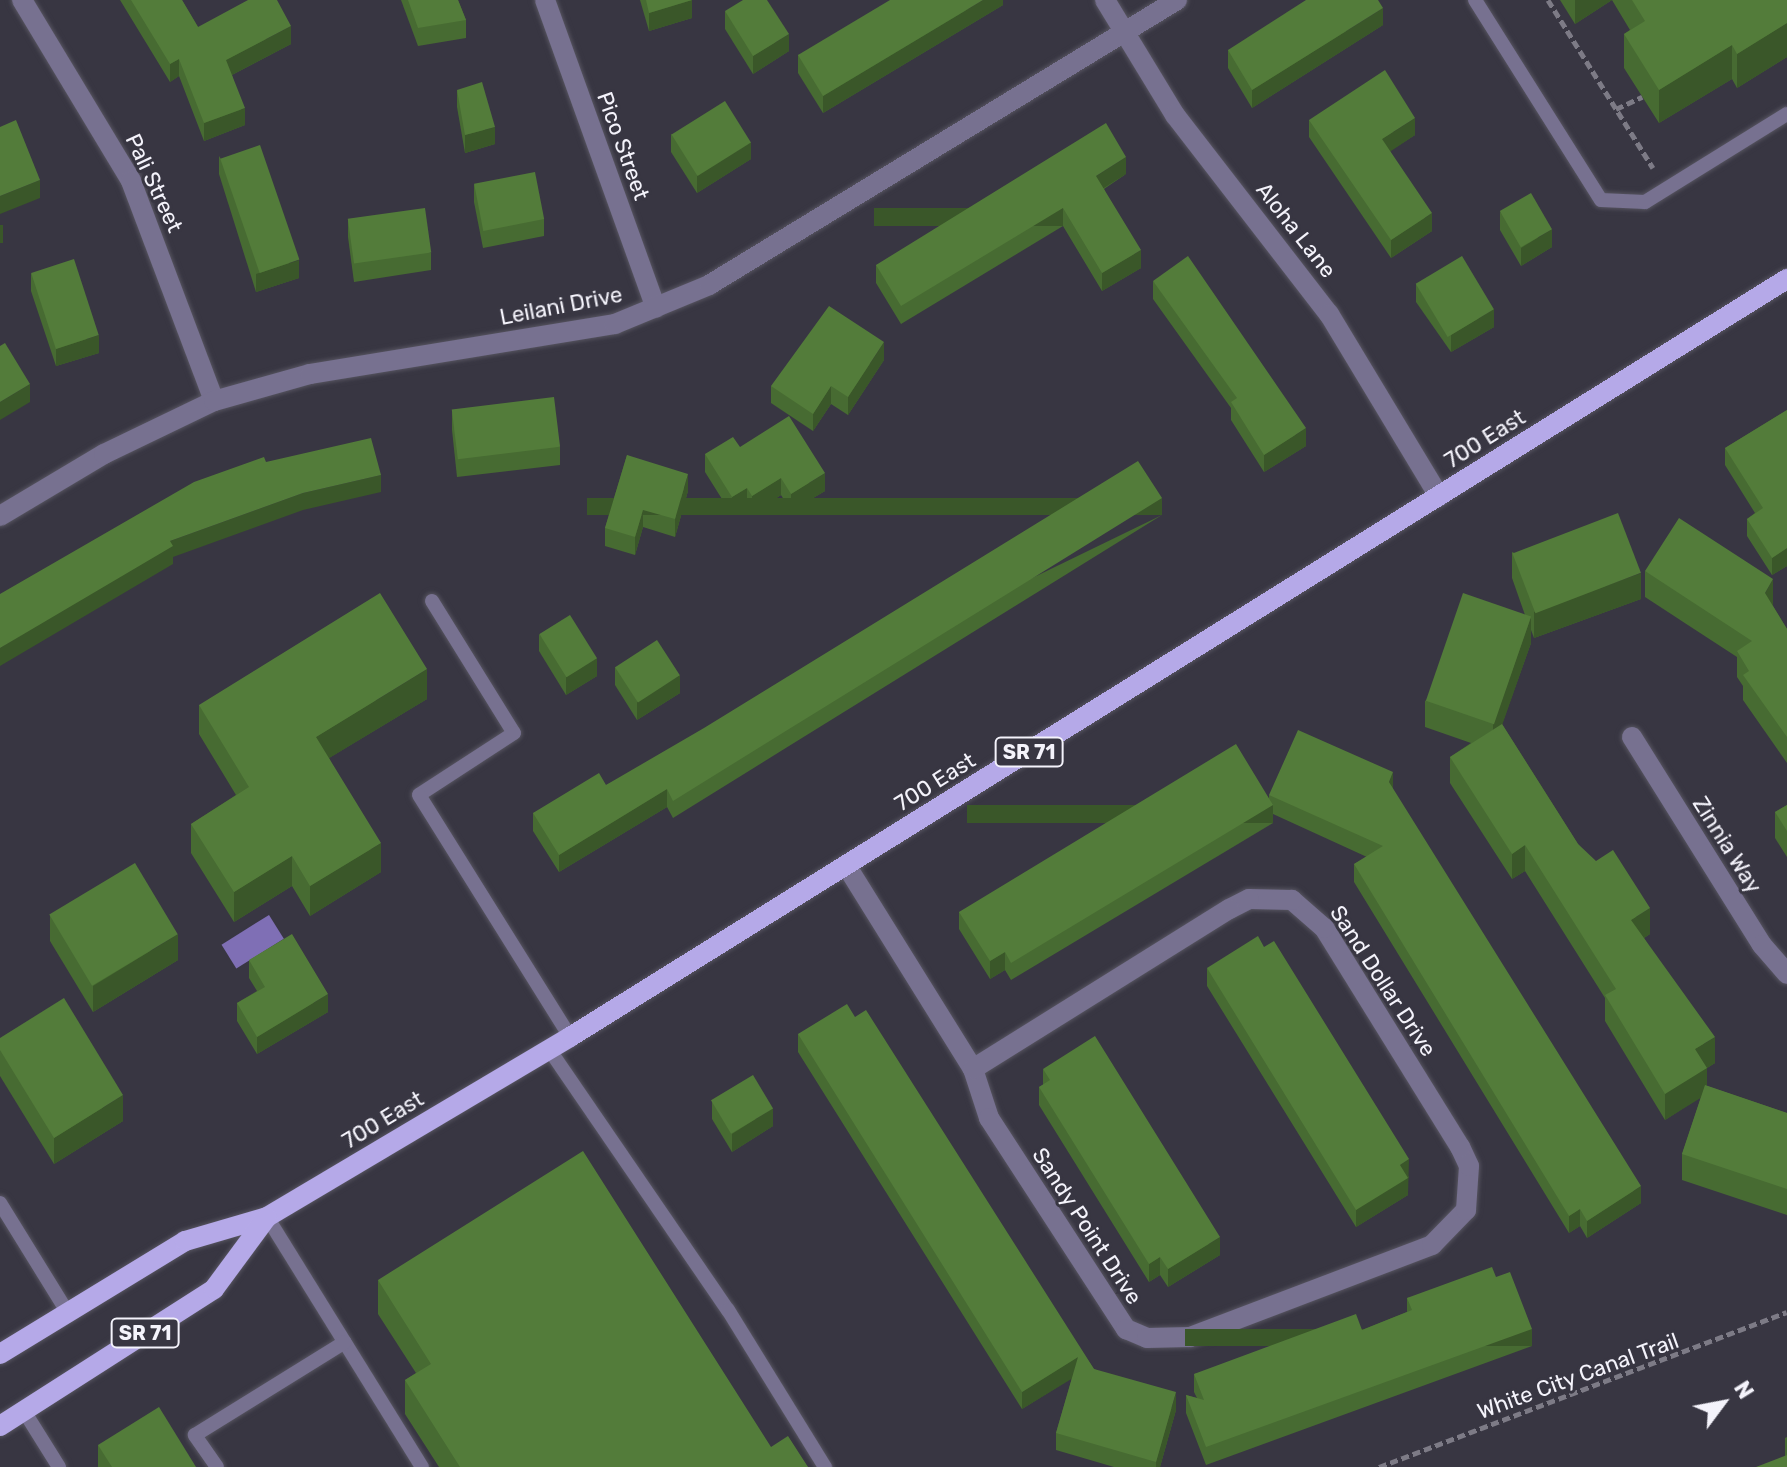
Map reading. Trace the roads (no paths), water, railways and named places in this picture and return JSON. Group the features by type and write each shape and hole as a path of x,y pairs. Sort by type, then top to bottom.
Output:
{"main road":[{"name":"700 East","path":"0,1354 185,1241 267,1217 570,1037 1787,279"},
{"name":"700 East","path":"0,1426 214,1289 267,1217"}],"street":[{"name":"Pali Street","path":"22,0 131,181 214,401"},
{"name":"Pico Street","path":"545,0 656,308"},
{"name":"Aloha Lane","path":"1105,0 1175,115 1329,314 1439,496"},
{"name":"Leilani Drive","path":"0,516 104,454 214,401 310,374 615,324 656,308 772,250 1177,0"},
{"name":"Zinnia Way","path":"1632,737 1787,974"},
{"name":"Sandy Point Drive","path":"846,865 973,1069 989,1118 1109,1311 1147,1338 1190,1337 1432,1245 1466,1210"},
{"name":"Sand Dollar Drive","path":"973,1069 1229,909 1249,899 1292,900 1324,928 1460,1147 1469,1166 1466,1210"}],"lane":[{"path":"1475,0 1601,200 1645,202 1787,114"},
{"path":"432,601 514,733 419,795 570,1037"},
{"path":"549,1049 728,1310 825,1467"},
{"path":"0,1203 68,1313"},
{"path":"267,1217 422,1467"},
{"path":"217,1467 195,1435 345,1342"},
{"path":"24,1411 59,1467"}]}
